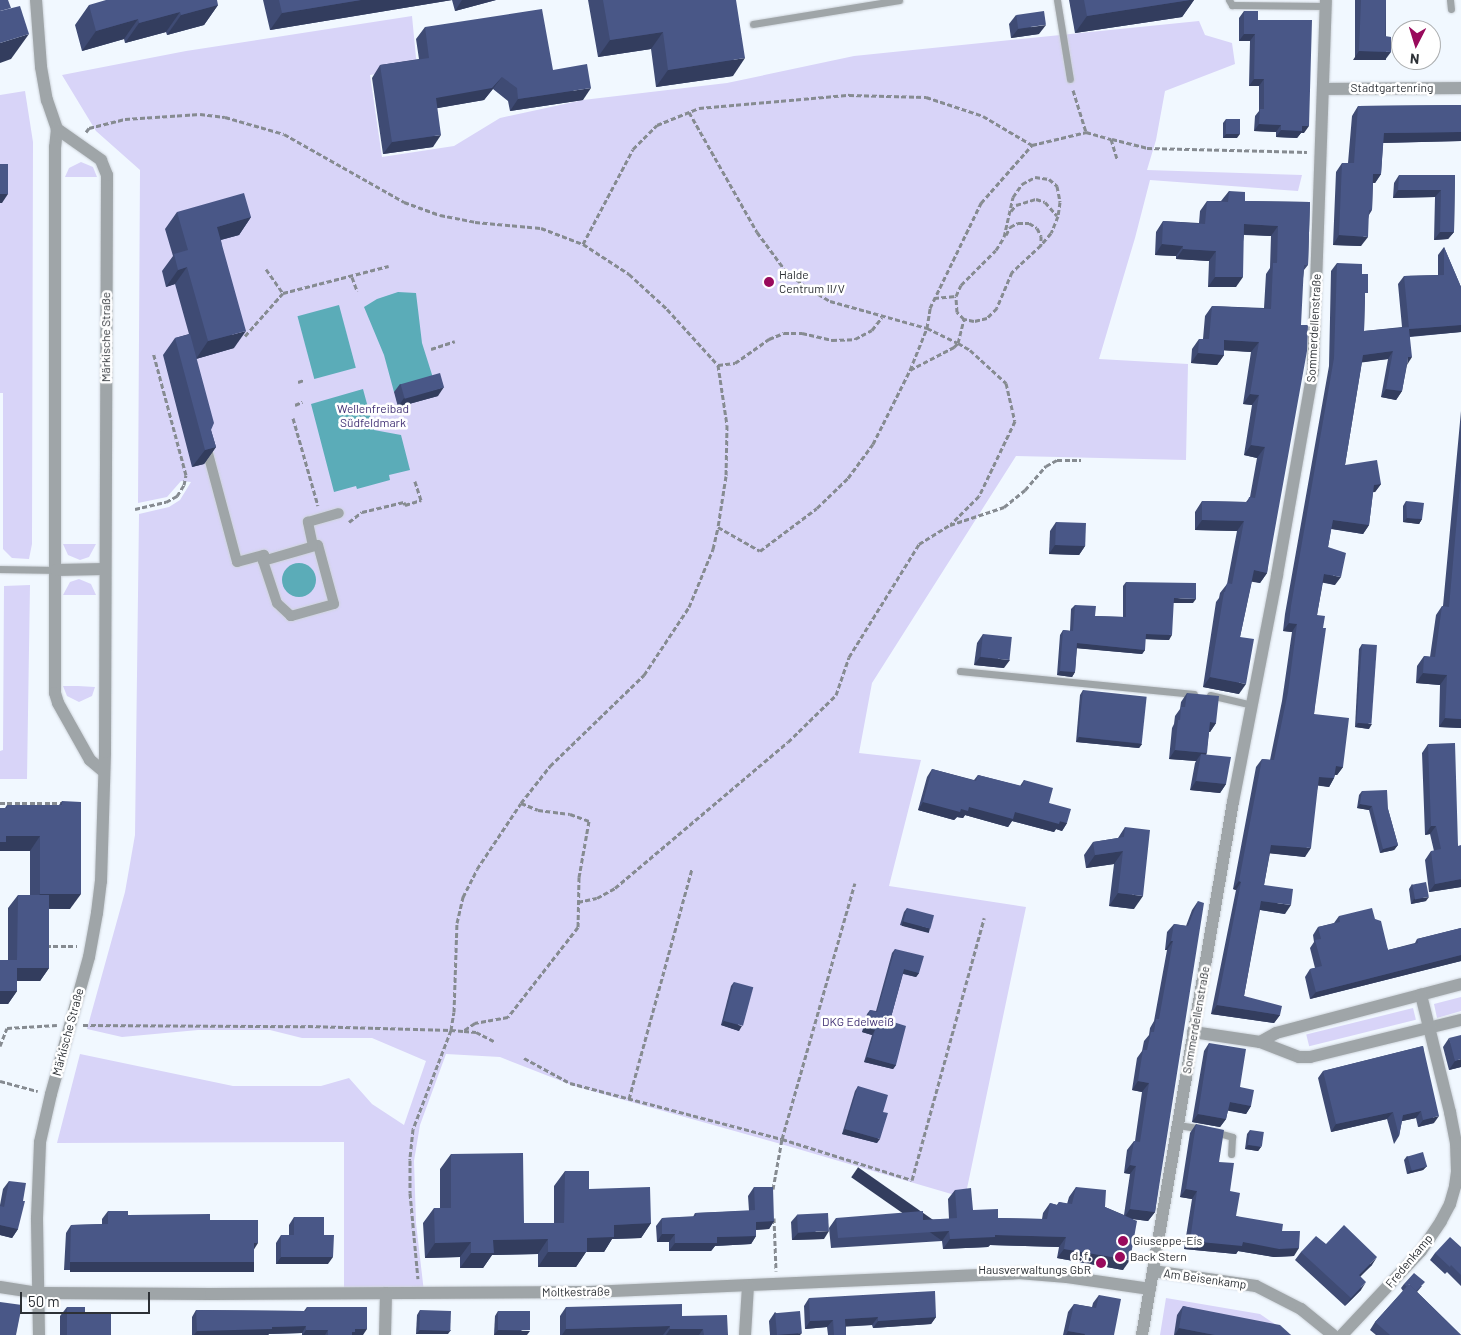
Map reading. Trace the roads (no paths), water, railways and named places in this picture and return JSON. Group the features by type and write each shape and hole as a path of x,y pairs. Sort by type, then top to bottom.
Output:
{"street":[{"path":"36,0 41,67 47,100 57,129 55,147 55,693 58,703 90,760 103,771"},
{"name":"Sommerdellenstraße","path":"1142,1335 1193,1032 1313,370 1326,3"},
{"name":"Stadtgartenring","path":"1324,89 1461,88"},
{"name":"Märkische Straße","path":"38,1335 40,1142 90,946 101,880 103,771 107,174 101,160 57,129"},
{"path":"206,446 237,562 264,555 266,560"},
{"path":"314,546 308,522 339,513"},
{"path":"318,545 334,604 291,616 277,602 263,561 266,560 318,545"},
{"path":"56,570 104,569"},
{"path":"1260,1042 1276,1033 1461,984"},
{"name":"Fredenkamp","path":"1342,1335 1421,1251 1450,1204 1457,1171 1456,1143 1421,995"},
{"path":"1193,1032 1260,1042 1299,1057 1310,1057 1461,1020"},
{"name":"Am Beisenkamp","path":"1153,1271 1256,1286 1301,1309 1333,1335"},
{"name":"Moltkestraße","path":"0,1287 38,1293 589,1292 1018,1273 1067,1277 1150,1289"},
{"path":"745,1335 748,1286"},
{"path":"385,1335 386,1293"}],"lane":[{"path":"753,24 899,0"},
{"path":"1057,0 1070,79"},
{"name":"Sommerdellenstraße","path":"1229,0 1232,5 1326,3"},
{"path":"1450,0 1451,10"},
{"path":"0,569 56,570"},
{"path":"960,671 1216,696 1252,705"},
{"path":"1178,1125 1228,1134 1233,1140 1231,1154"}],"water":[{"path":"398,292 416,293 422,343 434,381 394,392 384,355 364,307 377,299"},
{"path":"339,305 356,368 314,379 297,316"},
{"path":"363,389 374,430 401,435 410,470 389,475 390,480 357,489 356,486 334,492 311,404"},
{"path":"299,563 306,564 311,568 315,573 315,587 311,592 306,596 299,597 292,596 287,592 283,587 282,580 283,573 287,568 292,564"}],"place":[{"name":"Halde Centrum II/V","path":"769,282"},
{"name":"Giuseppe-Eis","path":"1123,1241"},
{"name":"Back Stern","path":"1120,1257"},
{"name":"d. f. Hausverwaltungs GbR","path":"1101,1263"}],"park label":[{"name":"Wellenfreibad Südfeldmark","path":"373,416"},
{"name":"DKG Edelweiß","path":"858,1022"}]}
